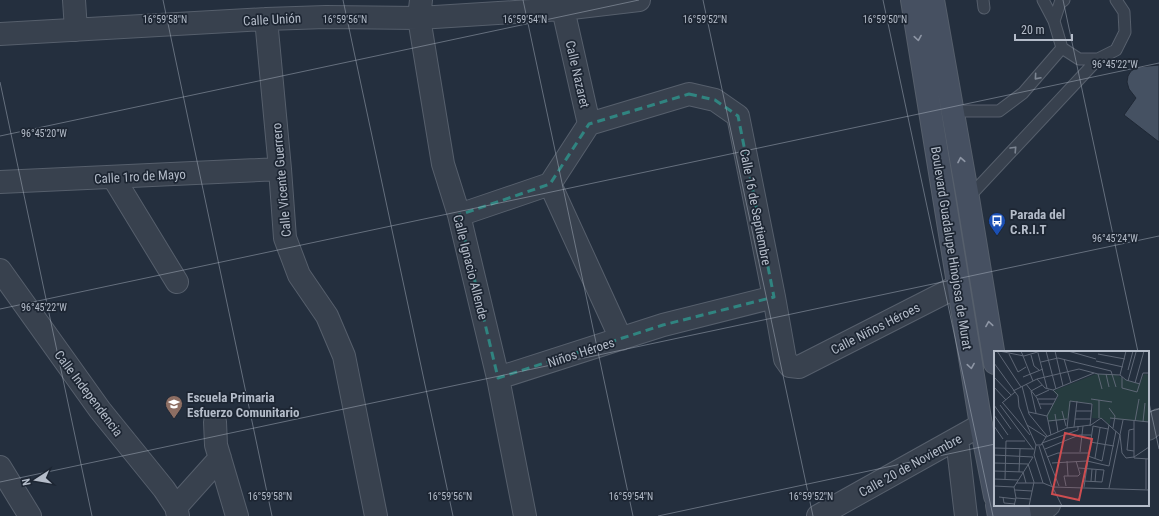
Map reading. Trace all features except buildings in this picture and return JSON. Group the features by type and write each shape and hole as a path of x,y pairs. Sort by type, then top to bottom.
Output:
{"main road":[{"name":"Boulevard Guadalupe Hinojosa de Murat","path":"912,0 981,425 994,491"},
{"name":"Boulevard Guadalupe Hinojosa de Murat","path":"932,0 968,198 994,357"},
{"path":"997,506 999,516"},
{"path":"1018,506 1020,516"}],"street":[{"path":"74,0 76,30"},
{"name":"Calle Unión","path":"0,34 266,19 327,8 420,9 562,5 639,0"},
{"name":"Calle Nazaret","path":"562,5 590,124"},
{"name":"Calle Ignacio Allende","path":"420,9 443,164 458,215 498,378 525,516"},
{"name":"Calle Vicente Guerrero","path":"266,19 285,238 299,275 327,316 344,356 376,516"},
{"name":"Calle 16 de Septiembre","path":"590,124 689,94 715,100 738,116 774,297 784,358 790,366"},
{"path":"458,215 550,184 590,124"},
{"name":"Calle 1ro de Mayo","path":"0,182 280,169"},
{"path":"113,177 177,282"},
{"path":"550,184 621,339"},
{"name":"Calle Independencia","path":"0,270 100,410 164,489 177,512"},
{"name":"Calle Niños Héroes","path":"790,366 799,367 958,286"},
{"name":"Niños Héroes","path":"498,378 663,325 774,297"},
{"path":"1149,428 1159,420"},
{"path":"215,422 216,445 237,516"},
{"name":"Calle 20 de Noviembre","path":"818,516 981,425"},
{"path":"957,439 966,516"},
{"path":"177,512 220,458"},
{"path":"0,467 30,516"},
{"path":"1035,516 1048,506"}],"lane":[{"path":"1043,0 1054,22 1062,48 1079,59 1098,59"},
{"path":"1054,22 1060,3 1064,0"},
{"path":"968,198 1098,59 1116,50 1125,32 1124,12 1116,0"},
{"path":"952,111 999,111 1023,93 1062,48"}],"highlighted area":[{"path":"689,94 715,100 738,116 774,297 663,325 498,378 459,215 550,184 589,124"}],"place":[{"name":"Parada del C.R.I.T","path":"997,236"},
{"name":"Escuela Primaria Esfuerzo Comunitario","path":"174,419"}]}
